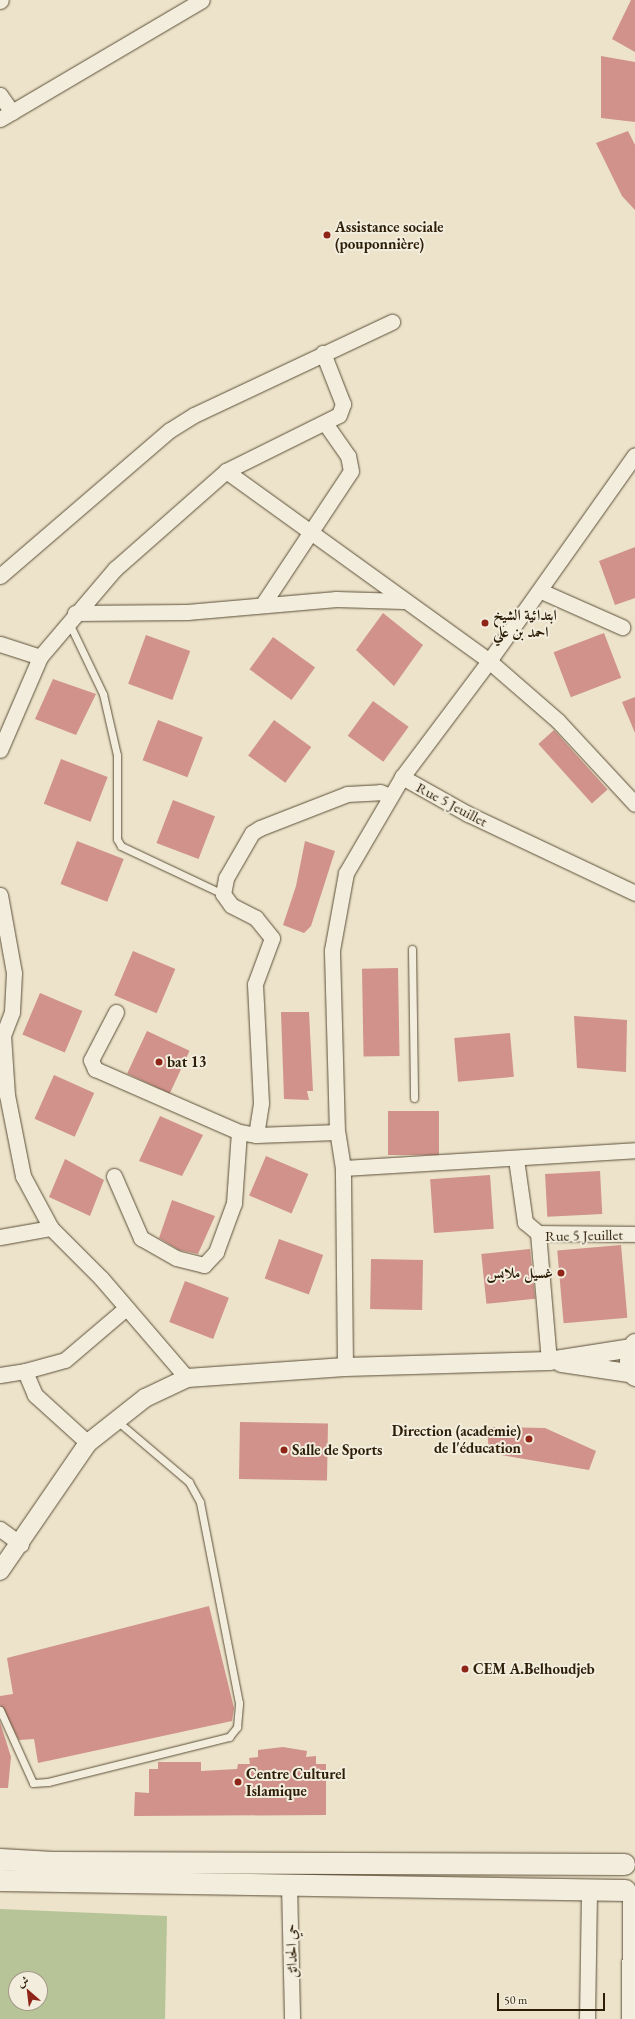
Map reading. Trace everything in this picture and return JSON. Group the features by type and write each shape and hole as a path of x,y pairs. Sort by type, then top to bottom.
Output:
{"main road":[{"path":"634,1346 630,1362 635,1374"},
{"path":"0,1858 52,1862 630,1859 622,1882 631,1895 632,2019"},
{"path":"0,1880 289,1884 589,1892 631,1895"}],"street":[{"path":"0,95 6,115 202,0"},
{"path":"0,576 170,430 322,353 392,322"},
{"path":"1,745 40,657 72,617 145,540 226,471 339,415 343,404 322,353"},
{"path":"263,604 311,534 351,471 348,456 325,423"},
{"name":"Rue 5 Jeuillet","path":"635,455 541,591 402,777 468,814 635,893"},
{"path":"226,471 403,601 490,661 558,721 635,804"},
{"path":"541,591 622,627"},
{"path":"72,617 187,612 263,604 336,599 403,601"},
{"path":"0,644 40,657"},
{"path":"345,1367 343,1168 337,1132 332,950 346,873 402,777"},
{"path":"256,1135 261,1103 255,984 272,938 256,918 230,905 223,894 226,878 252,833 260,828 347,794 380,792 390,796"},
{"path":"0,895 14,973 12,1012 3,1022 4,1049 14,1139 23,1176 52,1228 101,1278 187,1378"},
{"path":"116,1012 91,1060 95,1069 239,1132 256,1135 337,1132"},
{"path":"114,1176 141,1238 176,1258 204,1265 216,1252 234,1203 239,1132"},
{"path":"343,1168 516,1159 635,1150"},
{"path":"516,1159 525,1222 538,1233"},
{"path":"0,1237 52,1228"},
{"name":"Rue 5 Jeuillet","path":"549,1361 538,1233 635,1234"},
{"path":"0,1375 25,1371 65,1360 126,1308"},
{"path":"0,1571 88,1443 145,1398 187,1378 345,1367 549,1361 634,1346"},
{"path":"549,1361 635,1374"},
{"path":"25,1371 35,1395 88,1443"},
{"path":"0,1529 20,1544"},
{"name":"حي الحدائق","path":"289,1884 292,2019"},
{"path":"587,2019 589,1892"}],"lane":[{"path":"72,617 103,694 116,747 118,839 121,846 223,894"},
{"path":"412,949 414,1098"},
{"path":"0,1710 33,1783 48,1782 229,1737 238,1727 239,1702 200,1502 189,1482 117,1420"}],"green space":[{"path":"0,1909 167,1916 165,2019 0,2019"}],"building":[{"path":"631,0 635,0 635,52 612,39"},
{"path":"601,56 635,62 635,122 601,118"},
{"path":"628,131 635,145 635,210 622,196 596,143"},
{"path":"635,547 635,598 615,605 599,561"},
{"path":"383,613 423,645 394,686 356,650"},
{"path":"604,633 621,678 571,697 554,652"},
{"path":"146,635 190,651 172,700 128,684"},
{"path":"273,637 315,668 292,700 249,669"},
{"path":"53,679 96,694 76,735 35,719"},
{"path":"635,697 635,733 622,702"},
{"path":"373,701 409,727 383,762 348,736"},
{"path":"158,720 203,737 187,777 143,760"},
{"path":"274,720 311,747 285,783 248,756"},
{"path":"554,730 608,789 592,804 538,744"},
{"path":"61,759 108,777 90,822 44,804"},
{"path":"173,800 215,816 199,859 157,843"},
{"path":"77,841 124,859 107,902 61,884"},
{"path":"305,841 335,851 311,926 304,933 283,925 296,886"},
{"path":"133,951 175,969 157,1013 114,995"},
{"path":"398,968 400,1056 364,1057 362,969"},
{"path":"40,993 82,1011 65,1052 22,1034"},
{"path":"281,1012 309,1012 313,1091 307,1091 309,1100 284,1099"},
{"path":"574,1016 627,1020 626,1072 577,1068"},
{"name":"bat 13","path":"147,1031 190,1051 170,1093 127,1074"},
{"path":"510,1033 514,1077 458,1082 454,1038"},
{"path":"54,1075 94,1093 75,1137 34,1119"},
{"path":"388,1111 439,1111 439,1155 388,1155"},
{"path":"160,1116 203,1135 182,1176 139,1161"},
{"path":"266,1156 308,1174 292,1214 249,1196"},
{"path":"65,1159 104,1180 90,1216 49,1197"},
{"path":"600,1171 602,1214 547,1217 545,1174"},
{"path":"490,1175 494,1229 434,1233 430,1179"},
{"path":"172,1200 215,1216 198,1254 179,1250 159,1238"},
{"path":"279,1239 323,1255 309,1295 265,1278"},
{"path":"621,1245 627,1318 564,1323 557,1251"},
{"path":"530,1249 535,1299 486,1304 481,1254"},
{"path":"371,1259 423,1260 422,1310 370,1309"},
{"path":"185,1281 229,1298 213,1339 169,1322"},
{"name":"Salle de Sports","path":"240,1422 328,1424 327,1481 239,1479"},
{"name":"Direction (academie) de l'éducation","path":"487,1427 545,1428 596,1451 589,1470 489,1453"},
{"path":"209,1606 234,1708 232,1721 38,1763 34,1739 19,1740 0,1705 0,1696 13,1694 7,1658"},
{"path":"0,1722 11,1757 8,1788 0,1788"},
{"name":"Centre Culturel Islamique","path":"283,1747 307,1751 306,1757 316,1756 316,1764 326,1764 326,1815 134,1816 135,1792 149,1793 149,1769 158,1769 158,1762 201,1762 201,1771 237,1769 238,1764 250,1764 249,1758 258,1757 258,1750"}],"place":[{"name":"Assistance sociale (pouponnière)","path":"327,235"},
{"name":"ابتدائية الشيخ احمد بن علي","path":"485,623"},
{"name":"bat 13","path":"159,1062"},
{"name":"غسيل ملابس","path":"561,1273"},
{"name":"Direction (academie) de l'éducation","path":"529,1439"},
{"name":"Salle de Sports","path":"284,1450"},
{"name":"CEM A.Belhoudjeb","path":"465,1669"},
{"name":"Centre Culturel Islamique","path":"238,1782"}]}
